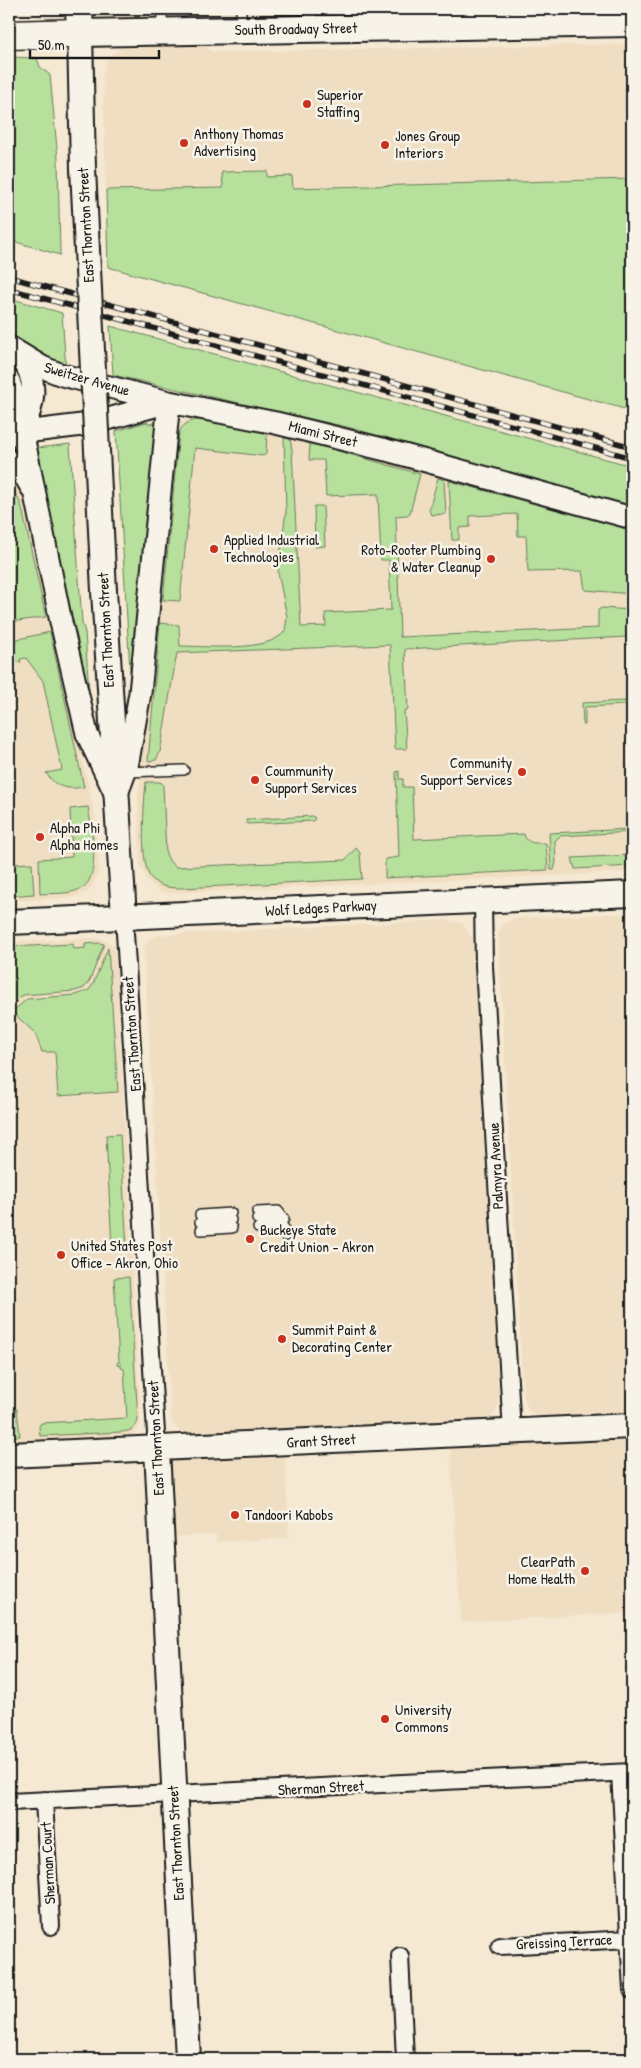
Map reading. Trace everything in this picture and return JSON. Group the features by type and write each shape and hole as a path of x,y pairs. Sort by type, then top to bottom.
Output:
{"highway":[{"path":"9,36 80,21"}],"main road":[{"name":"South Broadway Street","path":"80,21 311,19 632,23"},
{"name":"East Thornton Street","path":"80,21 83,168 104,591 124,916"},
{"name":"Wolf Ledges Parkway","path":"9,922 632,894"},
{"name":"Grant Street","path":"9,1455 632,1426"},
{"name":"East Thornton Street","path":"157,1449 173,1794 188,2059"}],"street":[{"name":"Sweitzer Avenue","path":"14,350 42,367 62,375 169,402"},
{"path":"14,350 30,370 34,399 15,433"},
{"path":"9,381 15,433 35,495 87,734 116,796"},
{"name":"Miami Street","path":"15,433 90,424 169,402 267,421 357,443 632,518"},
{"path":"116,796 125,772 140,693 169,402"},
{"path":"9,461 26,478 35,495"},
{"name":"Palmyra Avenue","path":"483,901 485,975 512,1432"},
{"name":"East Thornton Street","path":"124,916 157,1449"},
{"path":"626,1773 629,1939 632,1990"},
{"name":"Sherman Street","path":"9,1802 626,1773"},
{"name":"Sherman Court","path":"44,1800 51,1926"},
{"name":"Greissing Terrace","path":"500,1946 629,1939"},
{"path":"400,1956 405,2059"}],"lane":[{"path":"125,772 184,770"},
{"path":"278,1212 284,1228 278,1228 257,1220 278,1212"},
{"path":"200,1222 231,1220 200,1222"}],"shaded area":[{"path":"103,9 548,9 121,17 110,15"},
{"path":"632,44 632,411 108,267 103,73 108,57 121,48 203,45 212,52"},
{"path":"214,414 632,526 632,872 172,893 161,892 149,883 140,866 138,799 177,423 190,416"},
{"path":"9,474 26,500 95,817 99,867 97,877 88,892 71,898 9,901"},
{"path":"632,913 632,1413 539,1417 528,1410 523,1393 498,933 504,923 516,918"},
{"path":"446,920 462,923 472,937 497,1355 499,1403 497,1409 491,1417 484,1420 182,1433 173,1425 171,1417 145,945 152,937 158,935"},
{"path":"94,938 104,940 114,947 116,961 141,1425 129,1437 9,1442 9,942"},
{"path":"632,1437 632,1576 625,1577 626,1613 461,1622 450,1446"},
{"path":"285,1454 289,1538 217,1542 216,1534 170,1537 167,1466 170,1462 177,1459"}],"green space":[{"path":"9,57 37,58 40,67 50,75 58,159 60,255 9,240"},
{"path":"267,171 267,177 292,176 293,188 632,179 632,229 629,229 632,411 108,267 106,190 223,188 222,172"},
{"path":"9,298 62,313 66,370 9,337"},
{"path":"110,326 632,466 632,506 347,427 113,375"},
{"path":"204,419 267,433 266,454 263,456 195,448 180,601 163,600 179,432 189,422"},
{"path":"155,421 135,671 130,671 116,431 146,422 151,424"},
{"path":"284,438 290,439 292,450 301,627 326,626 325,613 391,610 389,560 381,560 378,494 326,496 324,460 309,460 310,443 420,474 410,513 396,516 400,637 598,628 598,610 602,608 632,610 632,653 628,653 627,637 405,649 408,710 404,711 407,749 395,749 390,645 177,653 160,752 156,760 148,761 160,623 179,625 180,646 236,647 265,643 277,638 285,631 287,617 278,572 286,511"},
{"path":"70,444 82,623 85,632 90,707 35,453 37,448"},
{"path":"438,478 444,480 446,514 431,515 429,510"},
{"path":"449,481 632,531 632,594 585,590 582,571 528,572 526,536 518,536 517,514 470,516 470,527 459,528 459,540 452,540"},
{"path":"9,482 21,504 46,617 11,622"},
{"path":"314,506 323,506 325,546 315,547"},
{"path":"50,632 84,787 62,787 54,782 46,773 62,770 43,681 26,658 20,659 21,662 9,663 9,641"},
{"path":"625,701 626,705 585,707 585,725 583,725 582,703"},
{"path":"399,771 399,779 403,779 403,787 412,787 414,839 524,834 525,838 530,842 546,843 548,870 385,878 385,859 399,857 396,772"},
{"path":"146,782 160,782 163,784 166,854 170,862 176,867 345,860 356,848 360,853 362,879 183,888 162,886 151,878 147,871 145,860 143,832"},
{"path":"88,807 94,850 92,873 88,882 82,888 73,892 40,894 39,859 72,857 70,809"},
{"path":"312,816 315,818 313,821 247,824 246,820"},
{"path":"632,829 632,832 560,836 555,841 556,862 554,870 551,870 549,833"},
{"path":"632,855 632,866 575,869 572,858"},
{"path":"32,863 34,894 9,896 9,864"},
{"path":"73,944 74,949 85,948 85,944 104,944 90,980 84,988 75,991 23,995 9,1009 9,947"},
{"path":"108,948 118,1092 58,1096 55,1052 42,1052 35,1033 12,1012 27,999 76,995 89,990"},
{"path":"120,1134 127,1247 112,1248 106,1135"},
{"path":"129,1277 138,1420 136,1426 122,1432 40,1436 39,1426 41,1423 127,1418 124,1369 121,1368 121,1364 117,1365 119,1362 114,1278"},
{"path":"17,1409 20,1436 9,1437 9,1423 15,1422 14,1410"}],"railway":[{"path":"9,277 632,447"},
{"path":"9,289 632,458"}],"place":[{"name":"Superior Staffing","path":"307,104"},
{"name":"Anthony Thomas Advertising","path":"184,143"},
{"name":"Jones Group Interiors","path":"385,145"},
{"name":"Applied Industrial Technologies","path":"214,549"},
{"name":"Roto-Rooter Plumbing & Water Cleanup","path":"491,559"},
{"name":"Community Support Services","path":"522,772"},
{"name":"Coummunity Support Services","path":"255,780"},
{"name":"Alpha Phi Alpha Homes","path":"40,837"},
{"name":"Buckeye State Credit Union - Akron","path":"250,1239"},
{"name":"United States Post Office - Akron, Ohio","path":"61,1255"},
{"name":"Summit Paint & Decorating Center","path":"282,1339"},
{"name":"Tandoori Kabobs","path":"235,1515"},
{"name":"ClearPath Home Health","path":"585,1571"},
{"name":"University Commons","path":"385,1719"}]}
